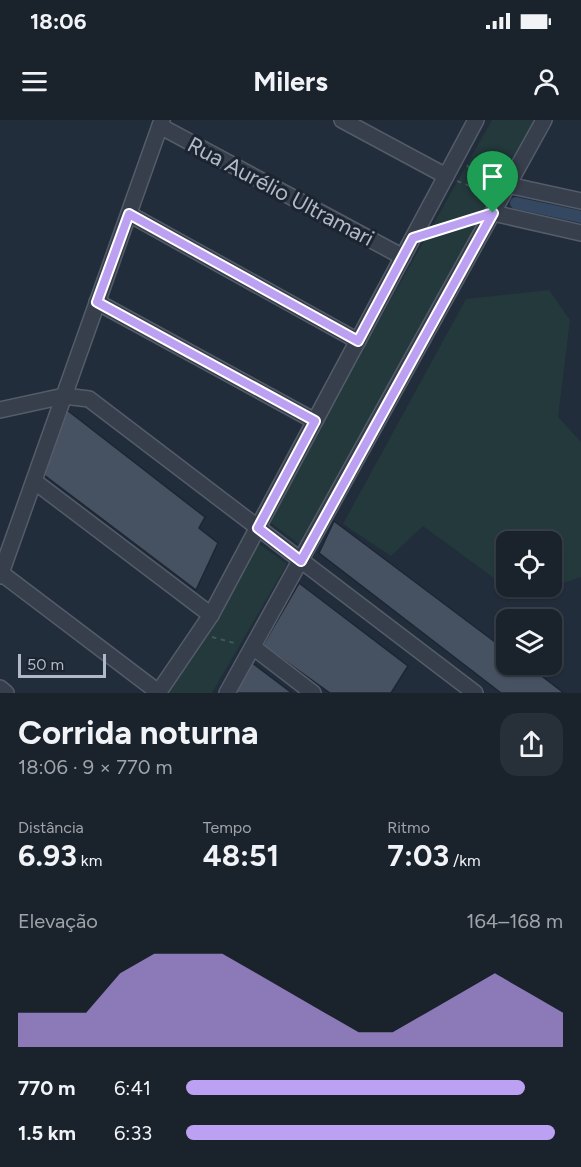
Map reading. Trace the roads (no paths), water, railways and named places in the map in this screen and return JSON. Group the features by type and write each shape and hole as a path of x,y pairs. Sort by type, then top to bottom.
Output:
{"street":[{"path":"342,120 446,176"},
{"path":"161,123 1,574 158,693 211,615 476,120"},
{"path":"227,693 544,120"},
{"name":"Rua Aurélio Ultramari","path":"161,123 403,257"},
{"path":"508,185 581,201"},
{"path":"493,213 581,233"},
{"path":"129,214 358,341"},
{"path":"97,302 315,421"},
{"path":"0,410 64,396 89,399 475,693"},
{"path":"34,481 211,615"},
{"path":"253,647 313,693"},
{"path":"0,688 6,693"}],"waterway":[{"path":"516,203 581,217"}]}
